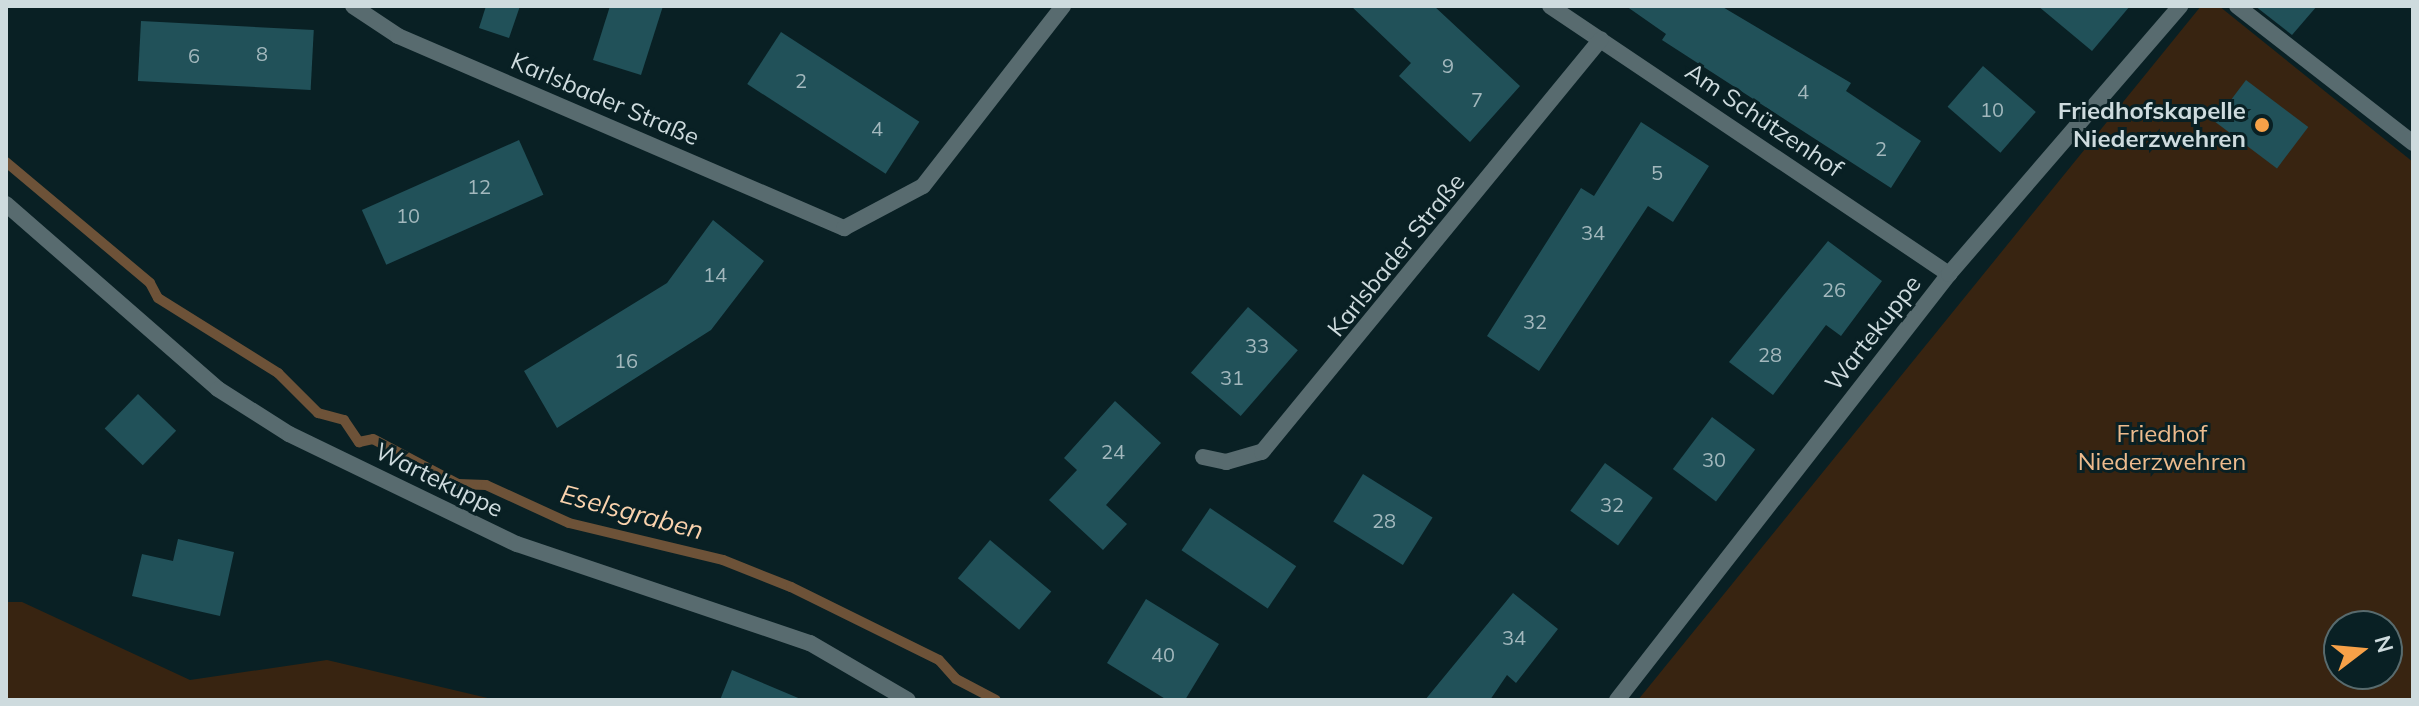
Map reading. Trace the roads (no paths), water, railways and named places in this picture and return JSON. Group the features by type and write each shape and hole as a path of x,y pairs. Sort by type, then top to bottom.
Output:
{"street":[{"name":"Karlsbader Straße","path":"353,6 398,36 844,228 923,186 1063,6"},
{"name":"Am Schützenhof","path":"1550,6 1949,274"},
{"name":"Wartekuppe","path":"1617,700 1949,274 2180,6"},
{"path":"2237,6 2413,143"},
{"name":"Karlsbader Straße","path":"1203,457 1226,462 1262,452 1601,39"},
{"name":"Wartekuppe","path":"6,204 218,389 289,434 517,544 810,643 908,700"}],"waterway":[{"name":"Eselsgraben","path":"6,162 150,283 158,298 278,373 318,413 344,420 359,442 373,439 458,484 486,485 569,523 723,560 791,587 939,660 956,679 996,700"}],"place":[{"name":"Friedhofskapelle Niederzwehren","path":"2262,125"}],"park label":[{"name":"Friedhof Niederzwehren","path":"2162,448"}]}
